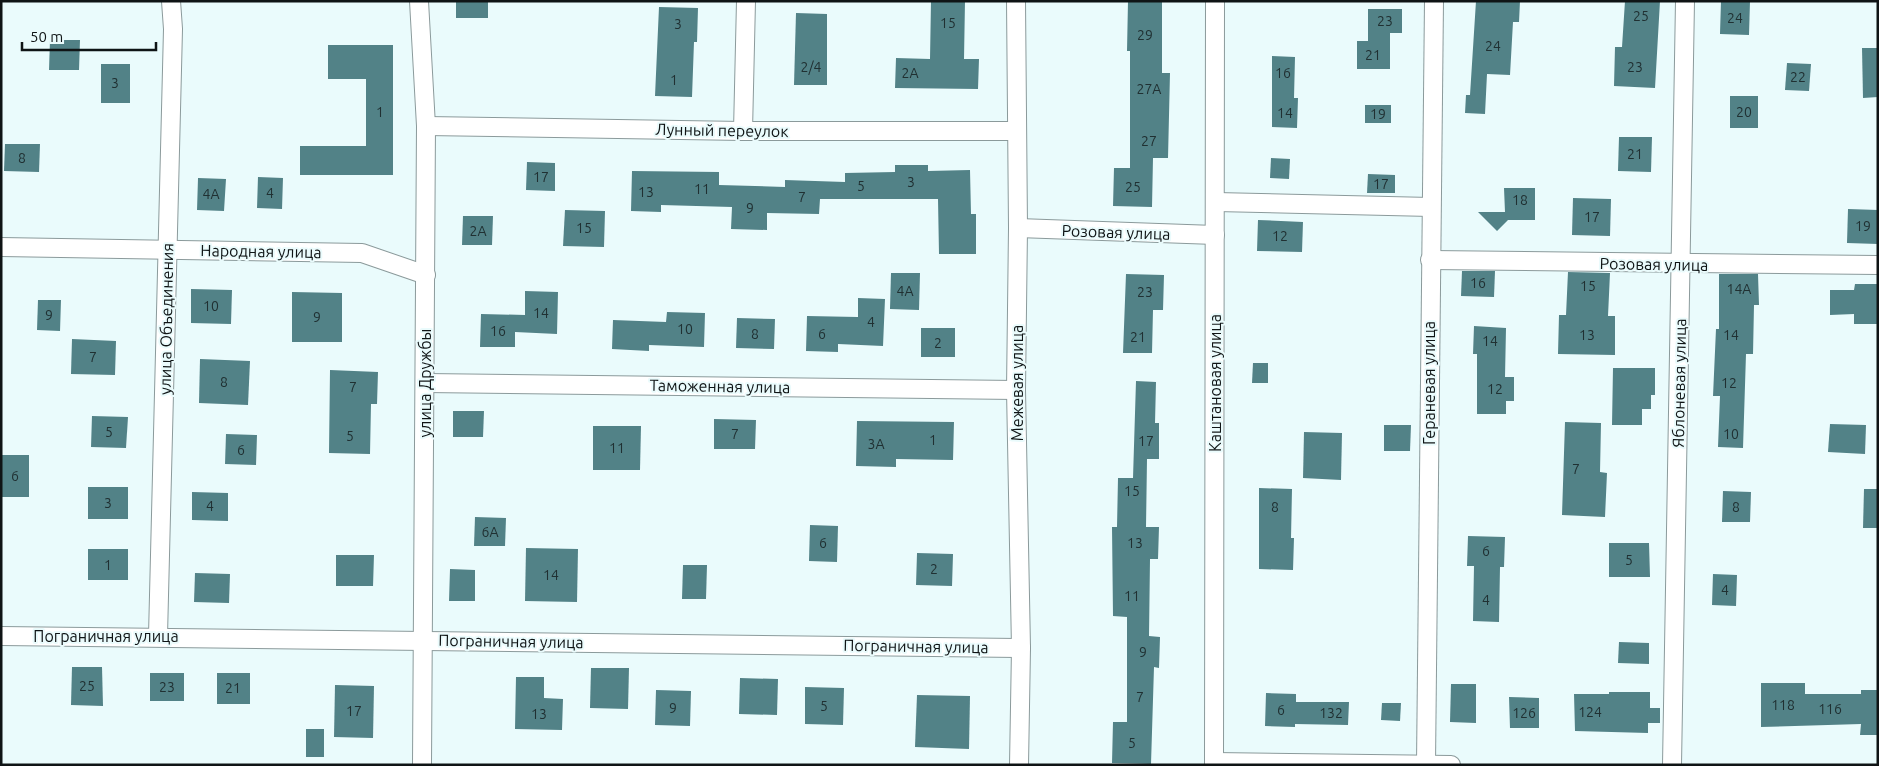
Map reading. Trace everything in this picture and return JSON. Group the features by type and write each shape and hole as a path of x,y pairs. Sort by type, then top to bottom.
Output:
{"street":[{"name":"улица Объединения","path":"158,636 173,29 171,1"},
{"name":"улица Дружбы","path":"419,1 426,126 422,765"},
{"path":"743,131 746,1"},
{"name":"Межевая улица","path":"1016,1 1018,228 1016,390 1021,648 1019,765"},
{"name":"Каштановая улица","path":"1214,763 1215,1"},
{"name":"Гераневая улица","path":"1426,764 1434,1"},
{"name":"Яблоневая улица","path":"1672,765 1685,1"},
{"name":"Лунный переулок","path":"426,126 743,131 1017,131"},
{"path":"1216,202 1431,207"},
{"name":"Розовая улица","path":"1018,228 1215,235"},
{"name":"Народная улица","path":"1,247 362,253 426,275"},
{"name":"Розовая улица","path":"1430,260 1878,265"},
{"name":"Таможенная улица","path":"425,383 1016,390"},
{"name":"Пограничная улица","path":"1,636 158,636 1021,648"},
{"path":"1214,763 1451,765"}],"building":[{"path":"456,1 488,1 488,18 456,18"},
{"path":"931,1 965,1 964,59 979,59 978,89 895,88 896,58 930,59"},
{"path":"1128,1 1162,1 1162,73 1170,73 1168,158 1153,158 1152,207 1113,206 1114,168 1130,168 1130,51 1127,51"},
{"path":"1476,1 1520,1 1519,22 1513,22 1510,75 1487,74 1485,114 1465,113 1466,95 1470,95"},
{"path":"1625,1 1660,1 1655,88 1614,86 1615,47 1622,47"},
{"path":"1721,1 1750,1 1749,35 1720,34"},
{"path":"659,7 698,8 697,42 694,42 692,97 655,96"},
{"path":"1368,9 1402,9 1402,33 1390,33 1390,69 1357,69 1357,41 1368,41"},
{"path":"796,13 827,14 827,85 794,85"},
{"path":"50,40 80,40 79,70 49,70"},
{"path":"328,45 393,45 393,175 300,175 300,146 366,146 366,79 328,79"},
{"path":"1862,48 1878,48 1878,97 1863,98"},
{"path":"1272,56 1295,57 1294,98 1298,98 1297,128 1272,127"},
{"path":"1787,63 1811,64 1809,91 1785,90"},
{"path":"101,64 130,64 130,103 101,103"},
{"path":"1730,96 1758,96 1758,128 1730,128"},
{"path":"1365,105 1391,105 1391,123 1365,123"},
{"path":"1619,137 1652,137 1651,172 1618,171"},
{"path":"5,144 40,144 39,172 4,171"},
{"path":"1271,158 1290,159 1289,179 1270,178"},
{"path":"527,162 555,163 555,191 526,190"},
{"path":"895,165 928,165 928,171 970,170 971,214 976,214 976,254 939,254 938,199 820,199 819,214 767,213 767,230 731,229 732,207 661,205 661,212 631,211 632,171 719,172 719,185 785,187 785,180 845,182 845,173 895,172"},
{"path":"1368,174 1395,175 1395,193 1367,193"},
{"path":"258,177 283,178 282,209 257,208"},
{"path":"198,178 226,179 224,211 197,210"},
{"path":"1504,188 1535,188 1535,220 1508,220 1497,231 1478,212 1505,212"},
{"path":"1573,198 1611,199 1610,236 1572,235"},
{"path":"1848,209 1878,210 1878,244 1847,243"},
{"path":"565,210 605,211 604,247 563,246"},
{"path":"463,216 493,216 492,245 462,245"},
{"path":"1258,220 1303,222 1302,252 1257,251"},
{"path":"1462,271 1495,271 1494,297 1461,296"},
{"path":"1568,272 1610,273 1608,316 1615,316 1615,355 1558,354 1559,315 1566,315"},
{"path":"891,273 920,273 919,310 890,309"},
{"path":"1126,274 1164,275 1163,310 1153,310 1152,353 1123,353"},
{"path":"1719,274 1758,274 1759,305 1754,305 1753,354 1746,354 1743,448 1718,447 1720,396 1713,396 1716,329 1719,329"},
{"path":"1855,284 1878,284 1878,324 1854,324 1854,314 1830,315 1830,290 1854,290"},
{"path":"191,289 232,290 231,324 191,323"},
{"path":"525,291 558,292 557,334 515,332 515,347 480,347 481,314 525,315"},
{"path":"292,292 342,293 342,342 292,342"},
{"path":"858,298 885,299 883,346 838,344 838,352 806,351 807,316 858,317"},
{"path":"38,300 61,300 60,331 37,330"},
{"path":"667,312 705,313 704,347 649,345 649,351 612,349 613,320 666,322"},
{"path":"737,318 775,319 774,349 736,348"},
{"path":"1474,326 1506,328 1505,377 1514,377 1514,401 1506,401 1506,414 1477,414 1477,354 1473,354"},
{"path":"921,328 955,328 955,357 921,357"},
{"path":"72,339 116,341 115,375 71,374"},
{"path":"200,359 250,361 248,405 199,403"},
{"path":"1253,363 1268,363 1268,383 1252,383"},
{"path":"1613,368 1655,368 1655,395 1651,395 1651,409 1642,409 1642,425 1612,425"},
{"path":"330,370 378,372 377,404 371,404 370,454 329,453"},
{"path":"1136,381 1156,382 1155,423 1159,423 1159,459 1147,459 1146,527 1159,527 1158,559 1150,559 1149,636 1160,637 1159,668 1154,667 1151,764 1112,763 1113,722 1127,722 1127,617 1113,616 1112,527 1117,527 1118,478 1133,478"},
{"path":"453,411 484,411 483,437 453,437"},
{"path":"92,416 128,417 126,448 91,447"},
{"path":"714,419 756,420 755,449 714,449"},
{"path":"857,421 954,422 953,460 896,459 896,467 856,466"},
{"path":"1565,422 1601,423 1600,472 1607,473 1605,517 1562,515"},
{"path":"1830,424 1866,425 1865,454 1828,452"},
{"path":"1384,425 1411,425 1410,451 1384,451"},
{"path":"593,426 641,426 640,470 593,470"},
{"path":"1304,432 1342,433 1341,480 1303,478"},
{"path":"226,434 257,435 256,465 225,464"},
{"path":"1,455 29,455 29,497 1,497"},
{"path":"88,487 128,487 128,519 88,519"},
{"path":"1259,488 1292,489 1291,538 1294,538 1293,570 1259,569"},
{"path":"1864,489 1878,489 1878,528 1863,528"},
{"path":"1723,491 1751,492 1750,522 1722,522"},
{"path":"192,492 228,493 228,521 192,520"},
{"path":"475,517 506,518 505,546 474,546"},
{"path":"810,525 838,526 837,562 809,561"},
{"path":"1468,536 1505,537 1504,567 1500,567 1499,622 1473,621 1474,566 1467,566"},
{"path":"1609,543 1649,543 1650,577 1609,577"},
{"path":"526,548 578,549 577,602 525,601"},
{"path":"88,549 128,549 128,580 88,580"},
{"path":"917,553 953,554 952,586 916,585"},
{"path":"336,555 374,555 373,586 336,586"},
{"path":"683,565 707,565 706,599 682,599"},
{"path":"450,569 475,570 475,601 449,601"},
{"path":"195,573 230,574 229,603 194,602"},
{"path":"1713,574 1737,575 1736,606 1712,605"},
{"path":"1619,642 1649,643 1649,664 1618,663"},
{"path":"72,667 102,667 103,706 71,705"},
{"path":"591,668 629,668 628,709 590,708"},
{"path":"150,673 184,673 184,701 150,701"},
{"path":"217,673 250,673 250,704 217,704"},
{"path":"516,677 544,677 544,698 563,699 562,730 515,729"},
{"path":"740,678 778,679 777,715 739,714"},
{"path":"1761,683 1805,683 1805,694 1861,694 1861,690 1878,690 1878,735 1860,735 1861,724 1761,727"},
{"path":"1451,684 1476,684 1476,723 1450,722"},
{"path":"335,685 374,686 373,738 334,737"},
{"path":"805,687 844,688 843,725 805,724"},
{"path":"656,690 691,691 690,726 655,725"},
{"path":"1609,692 1650,692 1650,708 1660,708 1660,723 1648,723 1648,733 1575,731 1574,694 1609,694"},
{"path":"1266,693 1296,694 1296,702 1349,702 1348,725 1295,724 1295,727 1265,726"},
{"path":"917,695 970,696 969,749 915,747"},
{"path":"1509,697 1539,698 1539,728 1510,728"},
{"path":"1382,703 1401,703 1400,721 1381,720"},
{"path":"306,729 324,729 324,757 306,757"}]}
